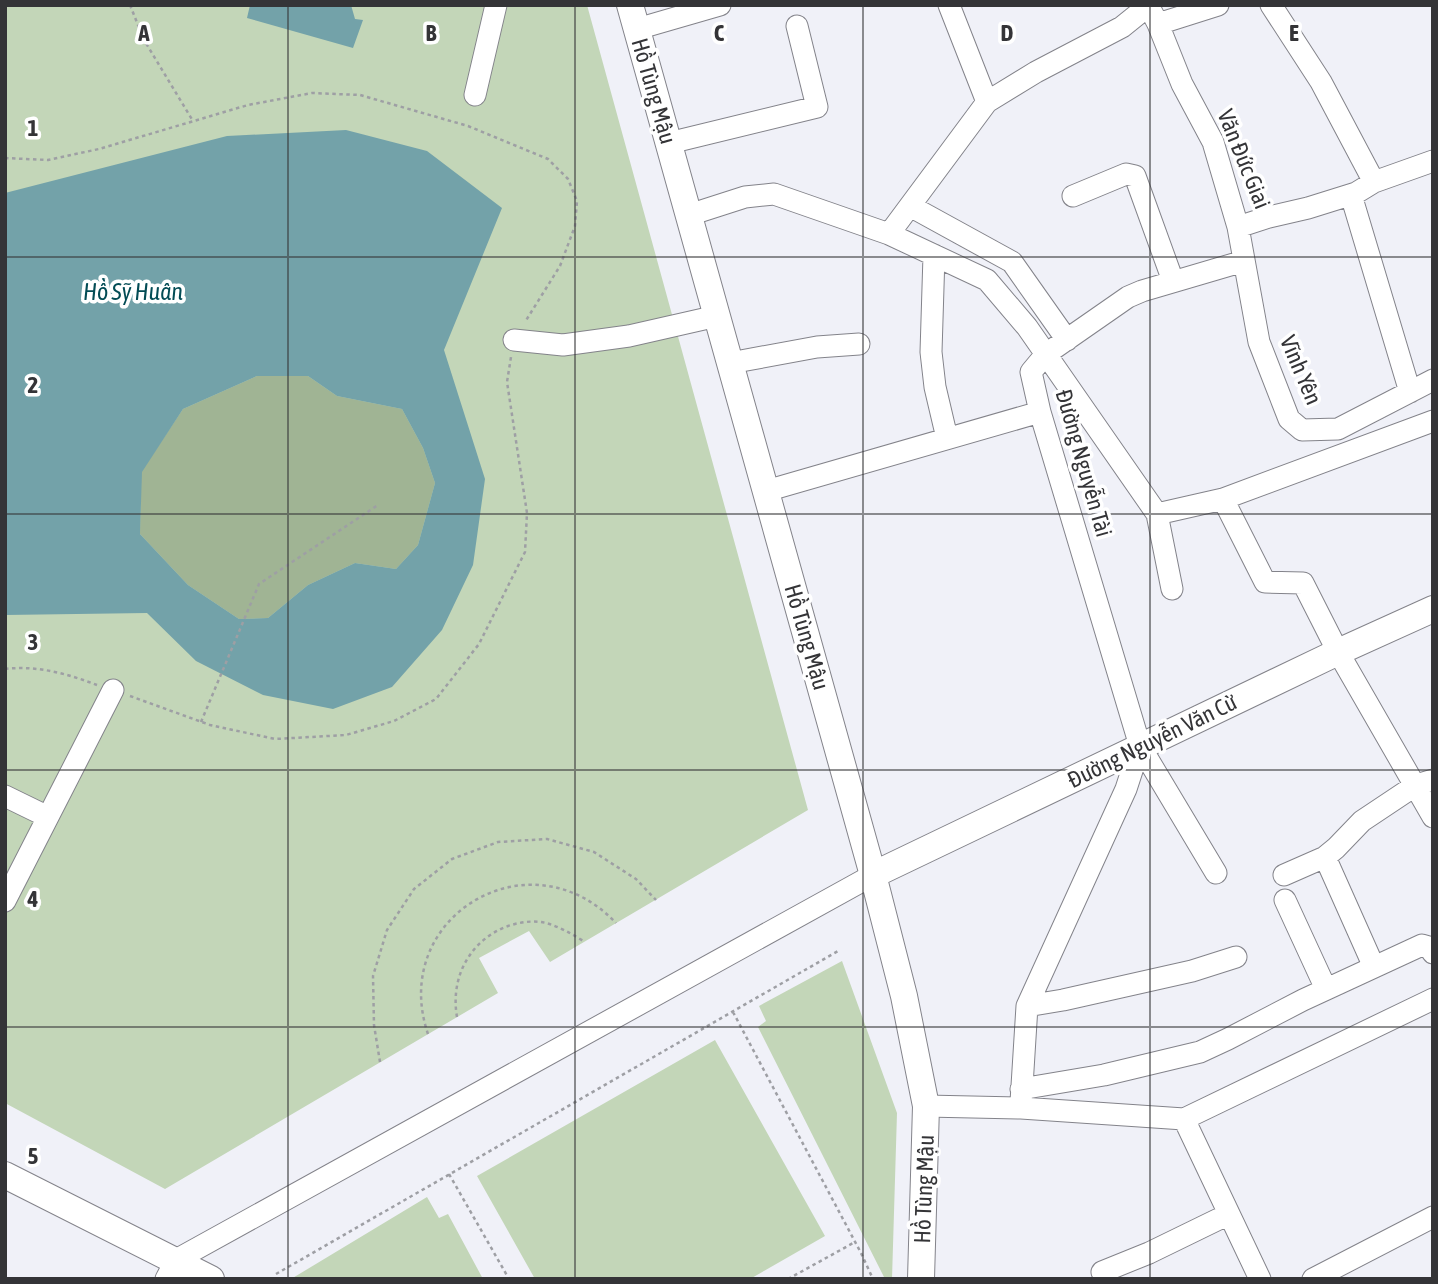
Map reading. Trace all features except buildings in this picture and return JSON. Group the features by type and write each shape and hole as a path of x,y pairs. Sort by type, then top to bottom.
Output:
{"main road":[{"name":"Hồ Tùng Mậu","path":"633,17 873,875 904,996 926,1106 921,1279"},
{"name":"Đường Nguyễn Văn Cừ","path":"873,875 1433,608"},
{"path":"5,1175 171,1270 211,1279"}],"street":[{"path":"475,95 496,5"},
{"path":"633,17 720,5"},
{"path":"949,5 987,102"},
{"path":"889,234 987,102 1036,72 1151,12 1218,5"},
{"path":"1271,5 1321,82 1374,182"},
{"name":"Văn Đức Giai","path":"1151,12 1182,84 1213,142 1238,227 1351,195 1374,182 1433,161"},
{"path":"669,143 817,107 797,26"},
{"path":"1073,196 1126,173 1135,176 1173,281"},
{"path":"689,215 746,197 774,194 889,234 987,280 1027,327 1157,514 1172,589"},
{"path":"1351,195 1410,392"},
{"path":"910,206 1012,262 1067,340"},
{"name":"Vĩnh Yên","path":"1238,227 1259,342 1290,419 1303,430 1338,429 1433,380"},
{"path":"934,255 931,352 935,387 947,438"},
{"path":"1046,354 1128,297 1244,261"},
{"path":"514,340 563,345 629,336 717,316"},
{"path":"730,363 817,347 859,344"},
{"name":"Đường Nguyễn Tài","path":"1046,354 1031,372 1040,412 1140,746 1216,873"},
{"path":"766,491 1040,412"},
{"path":"1157,514 1223,499 1433,421"},
{"path":"1223,499 1265,582 1303,583 1338,652 1424,783 1433,817"},
{"path":"5,901 113,690"},
{"path":"1021,1098 1027,1006 1126,789 1140,746"},
{"path":"1284,875 1325,856 1362,821 1424,783"},
{"path":"5,796 48,817"},
{"path":"1325,856 1374,967"},
{"path":"171,1270 873,875"},
{"path":"1285,900 1326,989"},
{"path":"926,1106 1021,1098 1200,1052 1422,945 1429,947 1433,953"},
{"path":"1027,1006 1192,971 1236,957"},
{"path":"1021,1098 1184,1119 1433,999"},
{"path":"1184,1119 1260,1279"},
{"path":"1102,1272 1149,1253 1229,1214"},
{"path":"1313,1279 1433,1217"}],"path":[{"path":"130,5 144,40 193,121"},
{"path":"5,158 48,160 99,149 248,106 312,93 360,95 468,126 548,159 568,179 577,201 575,226 560,265 514,340 507,382 527,513 525,552 479,644 436,699 394,721 346,735 275,738 201,722 63,673 20,667 5,669"},
{"path":"201,722 259,584 378,505"},
{"path":"380,1062 374,1025 373,976 387,930 414,889 452,859 498,842 547,839 594,852 636,879 656,900"},
{"path":"428,1034 423,1019 421,983 430,949 450,919 478,897 511,886 546,884 579,895 616,923"},
{"path":"457,1017 456,987 463,964 477,945 495,931 518,923 543,922 566,930 585,942"},
{"path":"276,1273 838,951"},
{"path":"732,1012 873,1279"},
{"path":"449,1174 509,1279"},
{"path":"788,1279 855,1242"}],"green space":[{"path":"5,5 587,5 808,810 550,962 529,931 479,958 498,993 165,1189 5,1103"},
{"path":"257,376 308,376 337,396 402,409 423,448 435,483 418,545 396,569 355,563 308,585 268,618 239,619 188,585 140,534 141,472 183,409"},
{"path":"842,961 897,1113 892,1279 885,1279 758,1027 766,1021 759,1006"},
{"path":"715,1040 825,1236 750,1279 535,1279 477,1176"},
{"path":"427,1197 439,1218 448,1214 483,1279 291,1279"}],"water":[{"path":"250,5 351,5 355,19 363,20 353,48 247,18"},
{"name":"Hồ Sỹ Huân","path":"346,130 427,151 502,208 444,350 485,479 473,565 442,630 392,687 333,709 263,695 196,661 147,613 5,615 5,193 227,136","holes":["257,376 308,376 337,396 402,409 423,448 435,483 418,545 396,569 355,563 308,585 268,618 239,619 188,585 140,534 142,472 183,409"]}]}
